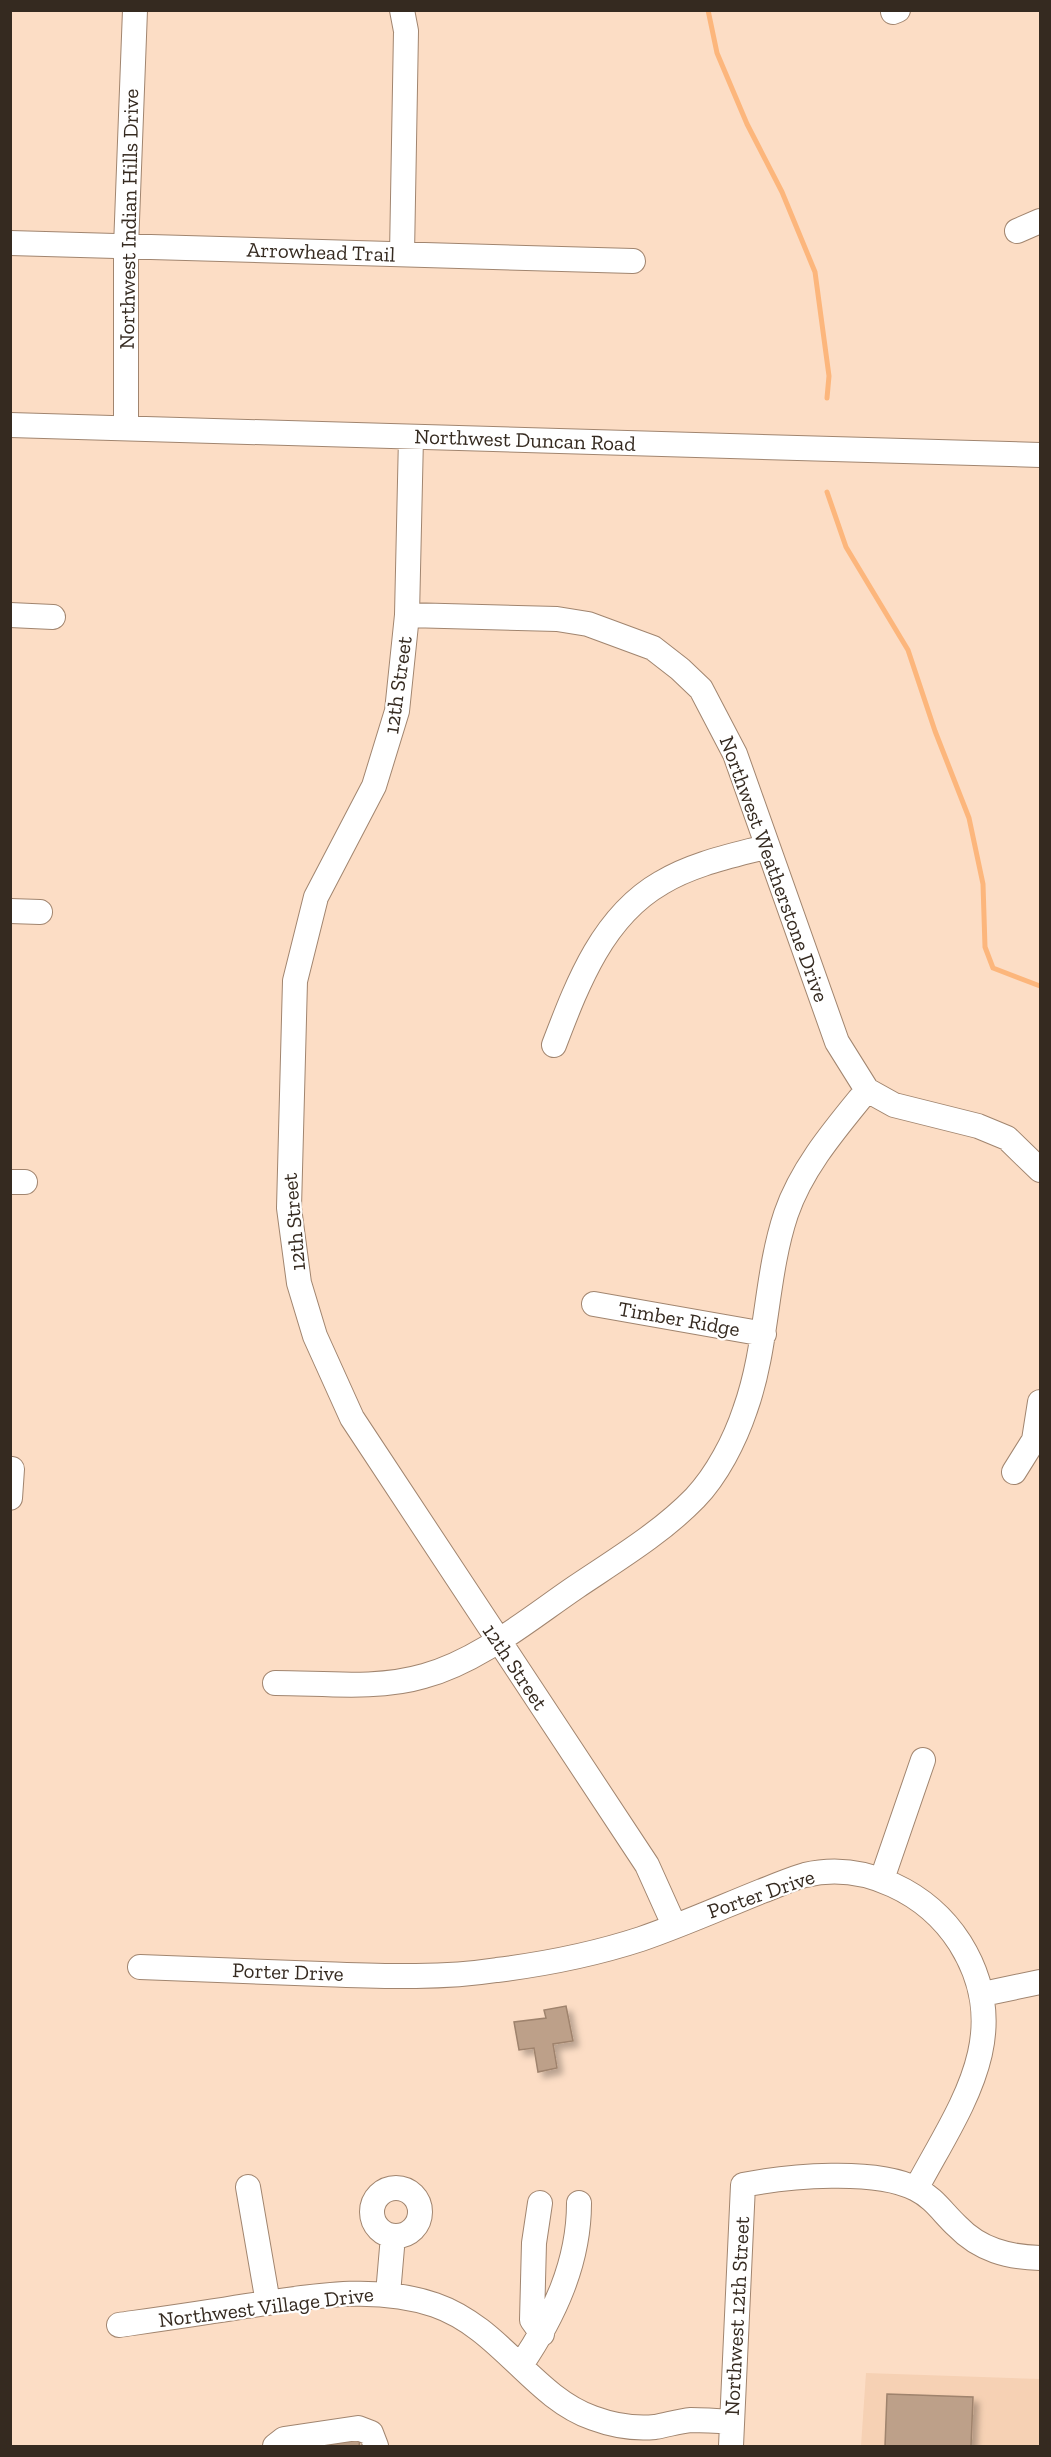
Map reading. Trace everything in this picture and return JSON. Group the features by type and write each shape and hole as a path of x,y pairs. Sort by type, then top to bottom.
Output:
{"street":[{"name":"Northwest Indian Hills Drive","path":"126,428 126,247 135,10"},
{"path":"402,10 406,31 402,255"},
{"path":"1017,231 1041,221"},
{"name":"Arrowhead Trail","path":"10,243 633,261"},
{"name":"Northwest Duncan Road","path":"10,425 1041,455"},
{"name":"12th Street","path":"411,437 407,615 403,672 390,743 374,786 316,897 297,970 290,1124 289,1208 301,1293 335,1386 352,1418 646,1865 674,1925"},
{"path":"10,615 53,617"},
{"name":"Northwest Weatherstone Drive","path":"407,615 557,619 597,627 653,648 680,669 700,689 718,718 735,754 765,847 837,1042 867,1090 894,1105 978,1126 1007,1138 1041,1170"},
{"path":"554,1045 591,961 610,928 632,905 661,882 705,864 765,847"},
{"path":"10,911 40,912"},
{"path":"275,1683 401,1682 444,1670 497,1641 642,1542 695,1498 735,1436 755,1378 774,1264 786,1213 826,1141 867,1090"},
{"name":"Timber Ridge","path":"594,1304 764,1334"},
{"path":"1014,1472 1034,1440 1041,1402"},
{"path":"10,1498 12,1469"},
{"path":"882,1879 922,1760"},
{"name":"Porter Drive","path":"140,1967 416,1977 456,1975 498,1970 583,1954 641,1938 804,1875 843,1872 882,1879 910,1893 952,1931 973,1963 983,1994 984,2040 981,2060 972,2084 916,2189"},
{"path":"983,1994 1041,1982"},
{"name":"Northwest 12th Street","path":"731,2446 743,2185 771,2180 866,2176 892,2180 916,2189"},
{"path":"248,2187 268,2303"},
{"path":"916,2189 934,2200 972,2240 991,2250 1015,2257 1041,2258"},
{"path":"521,2365 542,2334 569,2274 579,2225 579,2203"},
{"path":"540,2204 534,2243 532,2320 542,2334"},
{"path":"388,2294 393,2236"},
{"name":"Northwest Village Drive","path":"119,2325 336,2295 388,2294 435,2305 466,2320 490,2336 570,2408 592,2418 620,2425 654,2427 690,2420 732,2422"},
{"path":"275,2446 284,2439 358,2428 371,2433 376,2446"}],"shaded area":[{"path":"866,2373 1040,2379 1040,2446 861,2446"}],"building":[{"path":"566,2006 573,2041 553,2044 557,2068 538,2072 534,2048 519,2050 514,2022 546,2018 544,2010"},
{"path":"887,2394 973,2397 971,2446 885,2446"},
{"path":"360,2439 359,2446 306,2446"}],"waterway":[{"path":"708,10 717,53 747,124 782,192 815,272 829,376 827,398"},
{"path":"827,492 846,547 908,650 935,731 969,818 983,884 985,947 993,968 1040,986"}]}
